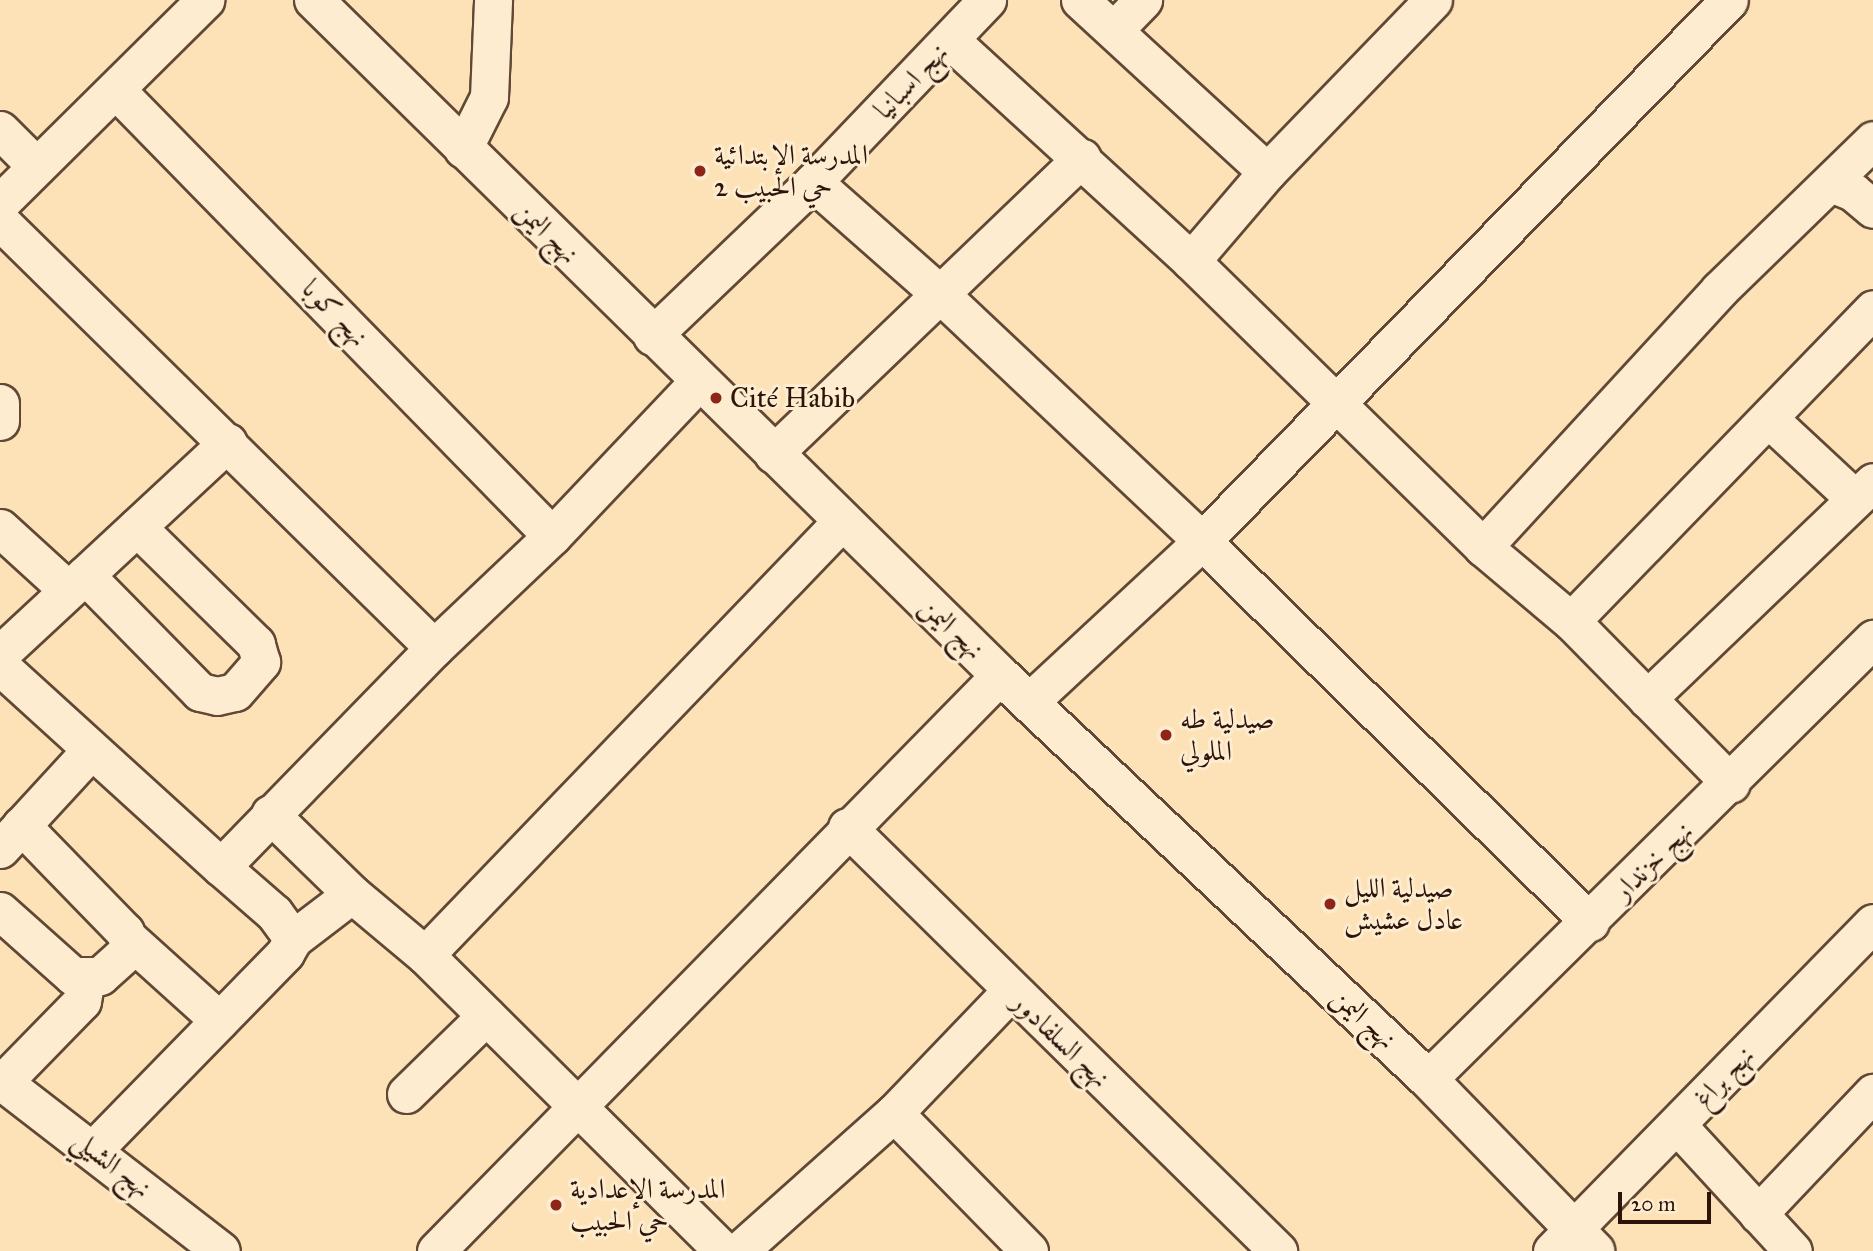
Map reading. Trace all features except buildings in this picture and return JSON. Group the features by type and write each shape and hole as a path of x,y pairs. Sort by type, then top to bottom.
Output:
{"main road":[{"name":"نهج اليمن","path":"314,0 698,382 1000,675 1428,1079 1573,1244"}],"street":[{"path":"0,203 35,165 117,90 205,0"},
{"path":"463,149 489,97 493,0"},
{"name":"نهج اسبانيا","path":"652,336 813,182 987,0"},
{"path":"1080,0 1267,172"},
{"path":"1114,30 1143,0"},
{"path":"1030,702 1202,541 1729,0"},
{"path":"1191,261 1267,172 1419,5"},
{"path":"950,40 1082,158 1191,261 1483,547 1571,621 1731,784"},
{"name":"نهج كوبا","path":"117,90 552,536"},
{"path":"0,130 35,165"},
{"path":"1483,547 1719,290 1873,140"},
{"path":"773,454 1082,158"},
{"path":"813,182 940,294 1202,541 1590,922"},
{"path":"1831,183 1853,192 1873,209"},
{"path":"0,221 228,442 434,648"},
{"path":"1571,621 1873,309"},
{"path":"221,867 434,648 552,536 698,382"},
{"path":"0,403 0,421"},
{"path":"1647,699 1864,491 1769,419"},
{"path":"0,654 228,442"},
{"path":"425,955 842,521"},
{"path":"0,527 76,583 200,692 216,695 235,692 261,662 256,644 137,527"},
{"name":"نهج خزندار","path":"1428,1079 1731,784 1873,639"},
{"path":"0,666 274,913 293,939"},
{"path":"436,1251 847,827 1000,675"},
{"path":"91,750 10,837 219,1020"},
{"path":"270,814 352,894 425,955 723,1251"},
{"name":"نهج السلفادور","path":"847,827 1278,1251"},
{"path":"94,1149 293,939 352,894"},
{"path":"0,911 51,960 73,976 100,976 116,965 130,949 130,940"},
{"name":"نهج براغ","path":"1573,1244 1677,1125 1873,923"},
{"path":"1,1081 82,1001 86,978"},
{"path":"739,1251 894,1113 1011,991"},
{"path":"406,1094 486,1016"},
{"name":"نهج الشيلي","path":"1,1081 94,1149 221,1251"},
{"path":"1758,1213 1873,1093"},
{"path":"894,1113 1029,1251"},
{"path":"1677,1125 1793,1251"}],"place":[{"name":"المدرسة الإبتدائية حي الحبيب 2","path":"700,171"},
{"name":"Cité Habib","path":"716,398"},
{"name":"صيدلية طه الملولي","path":"1166,735"},
{"name":"صيدلية الليل عادل عشيش","path":"1330,904"},
{"name":"المدرسة الإعدادية حي الحبيب","path":"556,1205"}]}
